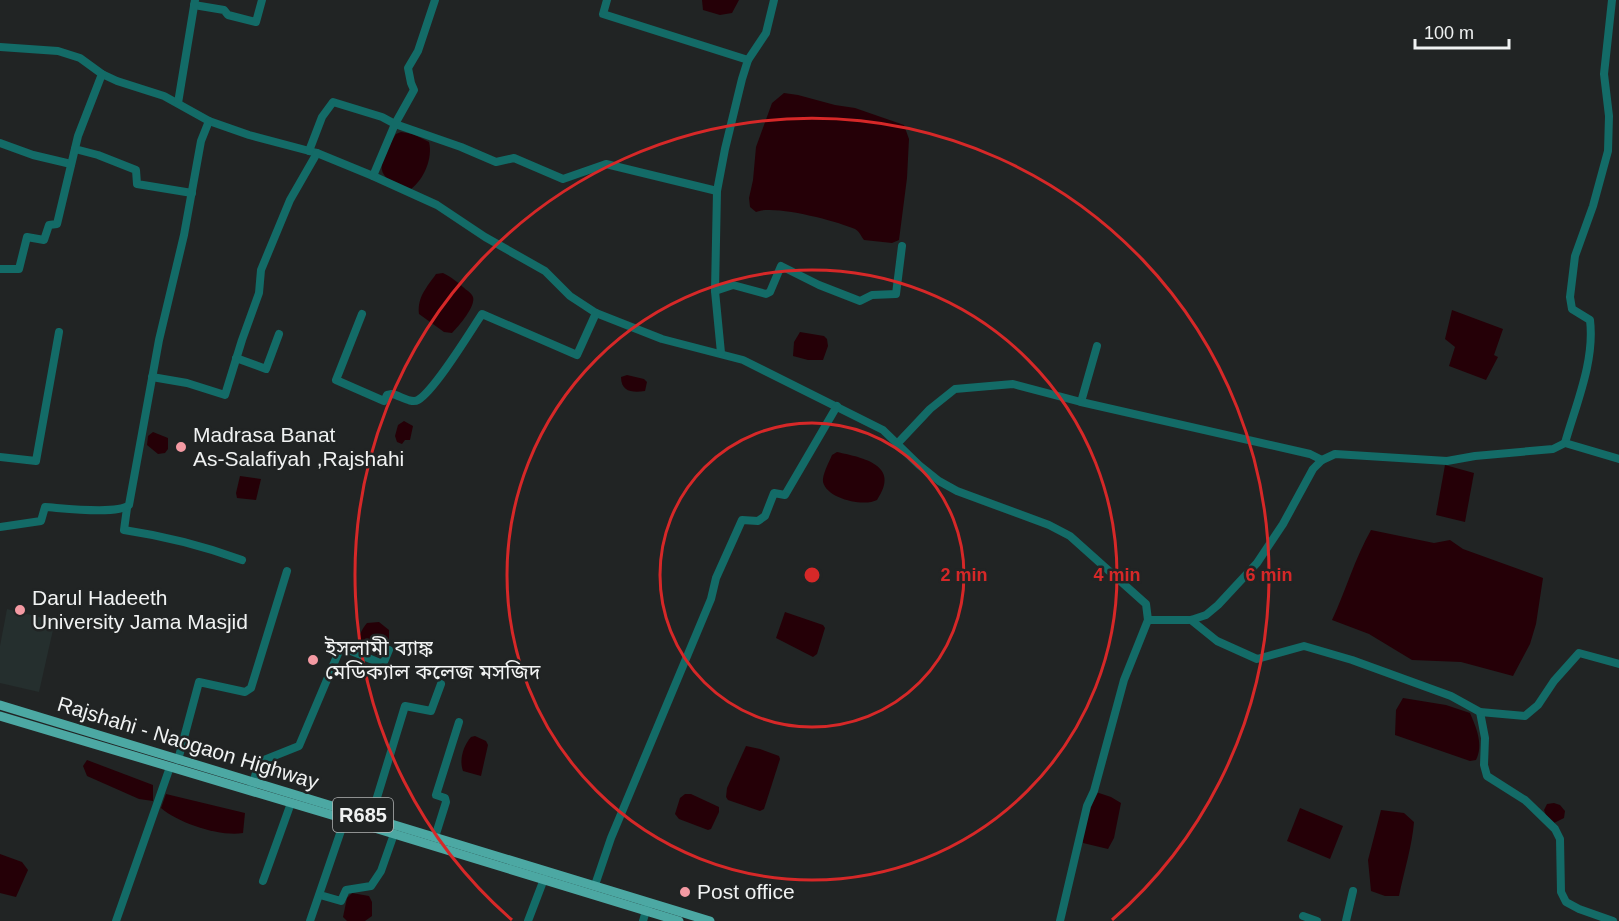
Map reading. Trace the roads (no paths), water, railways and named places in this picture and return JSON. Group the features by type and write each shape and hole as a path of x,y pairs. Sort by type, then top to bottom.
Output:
{"main road":[{"name":"Rajshahi - Naogaon Highway","path":"0,705 178,760 291,803 544,879 647,907 710,921"},
{"name":"Rajshahi - Naogaon Highway","path":"0,716 170,767 370,817 595,885 679,921"}],"street":[{"path":"178,103 195,2 224,10 228,15 256,22 262,0"},
{"path":"373,176 395,124 414,90 408,68 418,51 435,0"},
{"path":"608,0 603,14 748,60"},
{"path":"721,353 715,291 717,191 725,149 748,60 766,33 774,0"},
{"path":"1565,443 1587,370 1592,333 1590,320 1572,309 1570,297 1575,256 1593,206 1608,152 1609,116 1604,74 1612,0"},
{"path":"0,46 58,51 80,58 102,74 164,96 209,121 249,135 313,152 437,205 485,237 545,271 570,296 596,313 662,339 743,360 882,430 919,465 957,490 1049,525 1070,536 1146,604 1148,620 1124,680 1094,791 1087,806 1060,921"},
{"path":"0,269 19,270 27,237 44,240 49,225 57,224 75,149 102,74"},
{"path":"152,377 187,383 225,395 259,293 261,270 313,152 322,117 333,102 382,117 496,162 513,158 563,180 606,164 717,191"},
{"path":"209,121 201,141 152,377 124,530 220,552 242,560"},
{"path":"0,143 33,155 71,164"},
{"path":"75,149 98,155 136,170 137,184 192,193"},
{"path":"715,291 733,285 766,294 770,292 781,266 819,285 860,301 872,295 896,294 902,246"},
{"path":"363,314 336,380 384,401 387,395 392,394 412,402 418,400 432,386 482,314 577,355 596,313"},
{"path":"0,457 36,461 59,332"},
{"path":"236,358 266,369 279,334"},
{"path":"1081,402 1097,346"},
{"path":"897,444 930,409 955,389 1013,384 1081,402 1310,454 1322,460"},
{"path":"595,885 611,838 711,599 716,578 742,520 758,521 765,516 774,493 785,495 837,406"},
{"path":"1148,620 1191,620 1206,615 1218,605 1257,563 1313,469 1322,460 1335,454 1447,461 1474,456 1553,449 1565,443 1619,459"},
{"path":"0,527 41,520 45,507 91,510 127,508"},
{"path":"178,760 199,682 245,692 251,688 287,571"},
{"path":"1191,620 1217,640 1257,659 1304,646 1352,660 1450,696 1480,712 1525,716 1538,705 1554,681 1579,653 1619,664"},
{"path":"252,787 260,762 299,746 340,649 344,648 380,663 384,662 389,650"},
{"path":"370,817 405,706 431,711 441,684"},
{"path":"1480,712 1485,738 1484,765 1487,776 1525,800 1555,829 1560,839 1561,892 1566,902 1613,921"},
{"path":"435,837 446,802 446,798 436,795 459,722"},
{"path":"116,921 170,767"},
{"path":"263,881 291,803"},
{"path":"310,921 345,819"},
{"path":"320,895 341,901 346,890 370,886 381,871 394,834"},
{"path":"528,921 544,879"},
{"path":"1346,921 1353,891"},
{"path":"643,921 647,907"},
{"path":"1303,916 1317,921"}],"place":[{"name":"Madrasa Banat As-Salafiyah ,Rajshahi","path":"181,447"},
{"name":"Darul Hadeeth University Jama Masjid","path":"20,610"},
{"name":"ইসলামী ব্যাঙ্ক মেডিক্যাল কলেজ মসজিদ","path":"313,660"},
{"name":"Post office","path":"685,892"}]}
